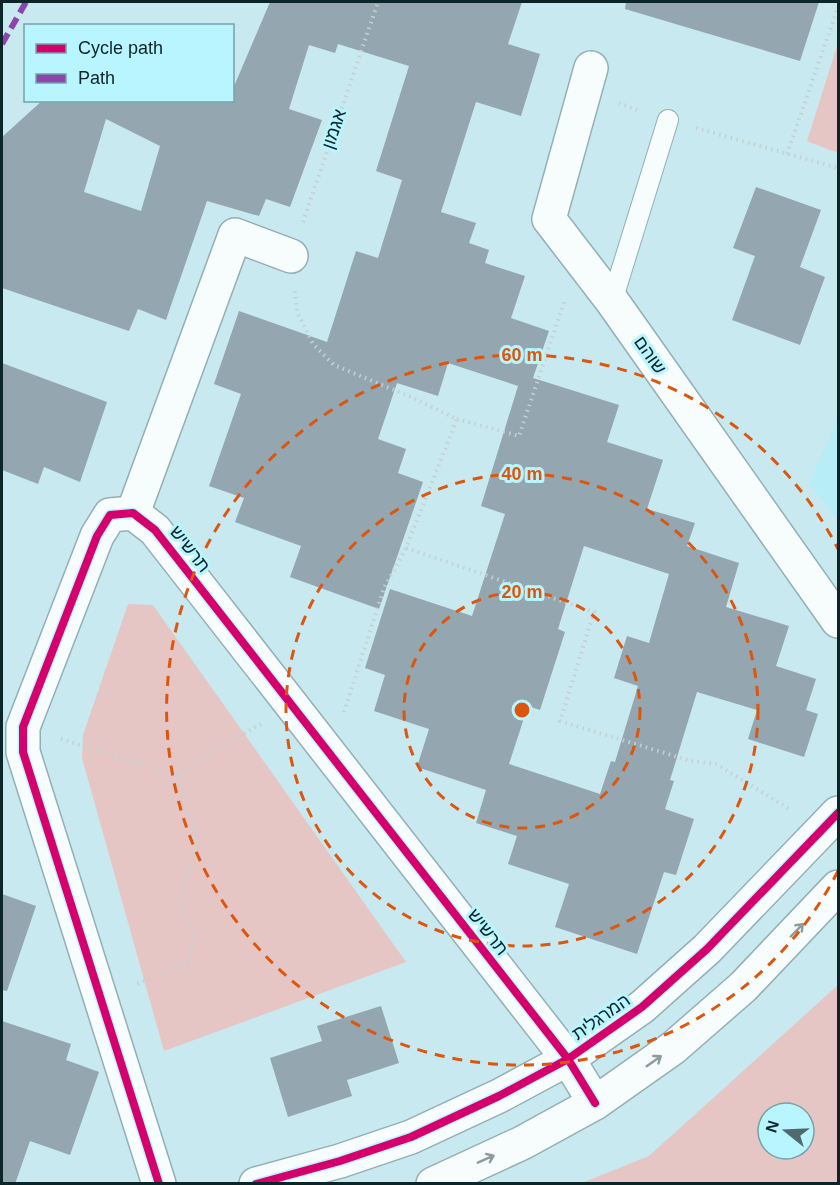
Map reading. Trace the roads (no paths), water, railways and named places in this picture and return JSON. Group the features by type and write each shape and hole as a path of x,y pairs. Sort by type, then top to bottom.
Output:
{"street":[{"name":"שוהם","path":"588,80 549,219 612,301 838,621"},
{"path":"159,1184 23,752 22,727 97,536 110,515 133,513 235,235 291,256"},
{"name":"תרשיש","path":"133,513 155,530 294,706 568,1059 595,1103"},
{"name":"המרגלית","path":"256,1184 340,1161 411,1137 499,1096 568,1059 642,1007 707,949 831,821"},
{"path":"433,1184 522,1143 595,1103 673,1048 743,987 838,887"}],"lane":[{"path":"612,301 668,120"}]}
